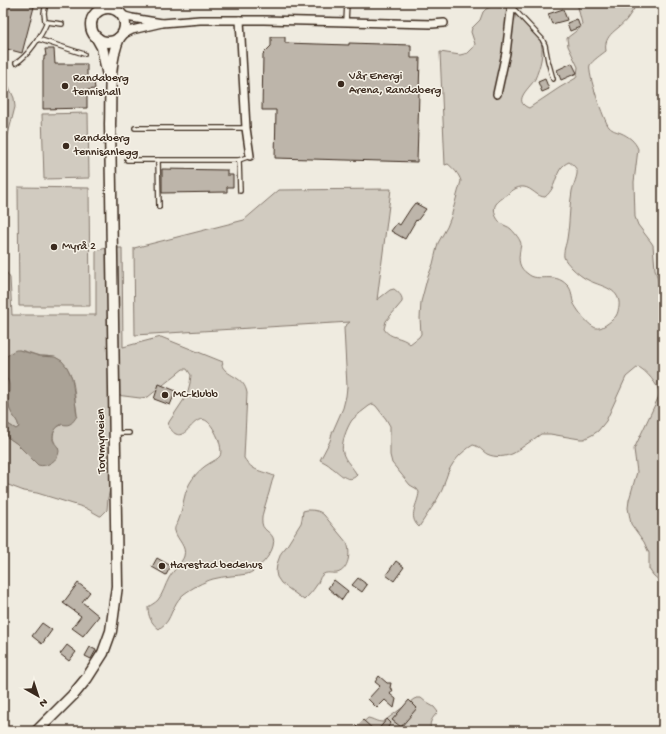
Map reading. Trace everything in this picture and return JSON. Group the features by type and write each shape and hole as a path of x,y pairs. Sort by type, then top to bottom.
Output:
{"main road":[{"path":"115,3 120,14"},
{"path":"99,8 101,10 116,10 120,14 124,19 125,25 120,36 114,41 108,42 97,38 93,32 91,23 99,8"},
{"name":"Torvmyrveien","path":"110,124 112,73 115,48 120,36"},
{"name":"Torvmyrveien","path":"37,731 87,678 103,653 111,631 117,586 110,124 107,72 102,46 97,38"}],"street":[{"path":"497,94 506,53 512,5"},
{"path":"120,14 132,18 162,23"},
{"path":"120,36 132,30 162,23 200,20 346,23 444,23"},
{"path":"240,20 246,128 250,156"}],"lane":[{"path":"46,3 44,13 45,21 47,22"},
{"path":"346,23 347,3"},
{"path":"512,5 542,39 545,45 553,79"},
{"path":"47,22 62,24"},
{"path":"16,62 24,57 38,39 47,22"},
{"path":"38,39 84,54"},
{"path":"135,128 246,128"},
{"path":"127,160 239,160 250,156"},
{"path":"158,160 159,207"},
{"path":"239,160 240,191"},
{"path":"115,433 129,433"}],"shaded area":[{"path":"577,3 638,3 624,23 609,36 606,51 591,63 590,70 596,97 609,127 629,137 638,149 634,182 635,217 638,225 653,245 655,269 663,299 663,584 649,569 649,553 644,542 631,524 628,508 637,472 634,449 660,394 651,378 641,368 638,367 626,377 606,421 598,431 584,439 541,434 514,453 500,456 487,454 479,447 473,445 460,455 453,463 440,495 419,527 413,515 419,492 410,485 392,463 390,455 390,426 376,406 373,404 358,414 352,420 344,436 342,450 345,459 357,475 354,478 350,479 344,477 320,460 330,441 346,396 347,387 344,328 350,322 135,335 134,248 244,220 279,190 391,189 377,300 390,290 394,289 400,295 402,302 386,321 384,329 389,334 407,341 410,344 421,334 421,302 427,279 433,264 438,243 451,217 461,181 452,167 448,164 445,165 440,52 460,55 468,53 475,44 471,32 472,28 480,20 486,9 492,6 508,8 515,11 540,39 542,49 540,64 535,79 522,98 524,105 529,108 576,78 578,67 568,46 567,38 580,28 582,24","holes":["569,162 576,168 577,173 571,197 564,257 571,267 582,277 605,287 614,292 617,296 619,301 618,313 611,321 601,328 592,326 582,315 573,302 569,287 562,281 552,278 536,278 525,272 519,261 521,242 509,227 499,221 495,212 496,204 518,187 530,189 539,196 545,197 552,188 560,169"]},
{"path":"3,78 14,98 15,107 3,154"},
{"name":"Randaberg tennisanlegg","path":"88,113 89,178 44,179 42,114"},
{"name":"Myrå 2","path":"18,187 89,188 90,306 19,306"},
{"path":"106,248 122,248 123,347 161,337 223,362 222,366 225,370 243,383 247,393 244,458 247,463 257,470 274,476 262,517 263,526 272,535 274,541 272,550 266,559 251,573 213,579 190,590 178,600 167,621 159,629 150,619 148,607 160,598 169,578 184,556 185,552 183,546 176,534 175,529 180,517 185,493 196,474 218,458 221,452 218,438 211,426 205,420 195,422 186,432 181,434 176,434 168,425 187,395 191,375 187,369 183,369 148,397 140,398 116,395 111,485 107,510 101,516 86,508 37,493 24,491 3,483 3,434 16,443 55,443 53,436 56,428 77,416 73,381 65,365 61,361 54,357 40,356 19,350 3,359 3,269 10,278 12,315 96,315 96,251"},
{"path":"16,350 39,356 55,357 62,361 67,367 72,378 77,416 71,423 67,425 62,424 55,430 53,440 59,449 57,457 52,462 41,466 38,465 16,443 3,434 3,421 16,429 19,427 9,407 8,380 3,376 3,359"},
{"path":"3,376 8,380 9,384 8,403 19,427 16,429 3,421"},
{"path":"303,511 318,511 324,515 347,543 349,556 346,565 341,571 322,575 315,588 304,600 281,583 276,572 281,553 301,523"},
{"path":"417,698 421,698 434,707 438,712 430,723 432,731 354,731 368,718 383,722"}],"building":[{"path":"3,3 35,3 22,53 3,48"},
{"path":"563,9 567,20 552,24 548,14"},
{"path":"577,19 580,27 570,31 567,23"},
{"name":"Vår Energi Arena, Randaberg","path":"271,37 285,37 285,43 411,45 411,58 420,58 417,162 275,158 276,110 262,110 263,54 271,46"},
{"name":"Randaberg tennishall","path":"45,49 54,49 55,64 87,64 87,81 94,81 95,89 87,90 87,108 43,109 43,60 44,56 46,56"},
{"path":"572,63 577,73 561,80 557,70"},
{"path":"545,79 549,89 542,92 538,82"},
{"path":"162,169 227,170 227,175 233,175 233,187 227,187 227,192 162,193"},
{"path":"415,203 426,209 417,221 416,220 405,239 391,231 397,223 400,225"},
{"name":"MC-klubb","path":"159,384 176,391 170,405 154,399"},
{"name":"Harestad bedehus","path":"157,558 171,566 166,575 152,567"},
{"path":"396,561 404,567 394,581 386,575"},
{"path":"358,578 367,585 362,592 352,585"},
{"path":"334,580 348,591 342,600 328,588"},
{"path":"78,583 90,592 82,602 99,616 83,636 72,628 81,616 63,603"},
{"path":"42,623 52,630 42,644 32,636"},
{"path":"67,645 76,652 69,661 60,654"},
{"path":"90,647 96,650 91,659 85,656"},
{"path":"379,676 387,683 391,683 390,688 393,690 390,694 396,699 394,708 385,700 377,708 368,699 380,686 375,682"},
{"path":"409,700 417,708 401,727 392,720"},
{"path":"387,719 391,723 385,731 377,731"},
{"path":"363,720 375,731 361,731 356,727"}],"place":[{"name":"Vår Energi Arena, Randaberg","path":"341,84"},
{"name":"Randaberg tennishall","path":"65,86"},
{"name":"Randaberg tennisanlegg","path":"66,146"},
{"name":"Myrå 2","path":"54,247"},
{"name":"MC-klubb","path":"165,395"},
{"name":"Harestad bedehus","path":"162,566"}]}
